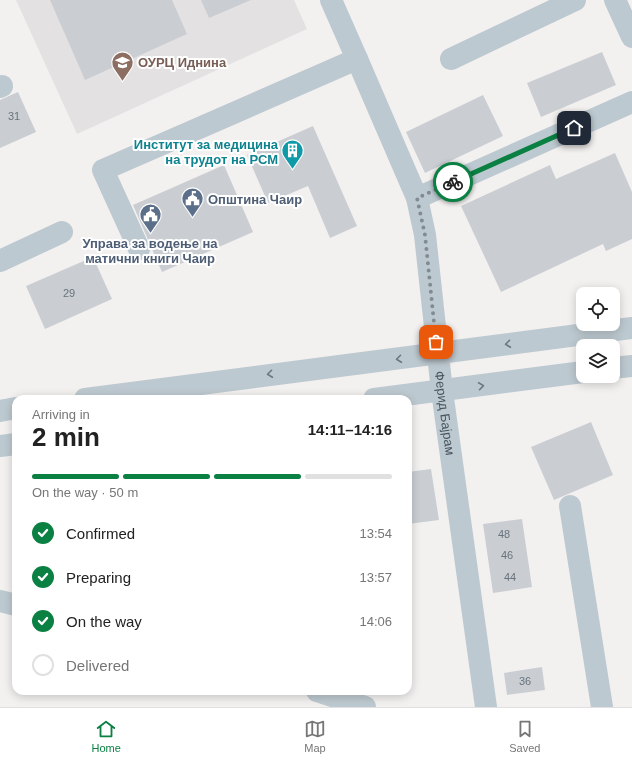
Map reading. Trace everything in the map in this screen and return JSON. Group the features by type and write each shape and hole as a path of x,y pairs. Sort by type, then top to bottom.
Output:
{"street":[{"name":"Ферид Бајрам","path":"331,0 358,59 417,198 425,235 442,391 486,707"},
{"path":"451,59 575,0"},
{"path":"615,0 632,37"},
{"path":"139,249 103,170 358,59"},
{"path":"417,198 632,102"},
{"path":"0,261 62,232"},
{"path":"114,395 632,328"},
{"path":"620,367 632,366"},
{"path":"408,395 576,373"},
{"path":"0,411 12,409"},
{"path":"0,446 12,444"},
{"path":"570,506 602,707"},
{"path":"0,601 12,604"},
{"path":"320,697 365,707"}],"shaded area":[{"name":"ОУРЦ Иднина","path":"16,0 294,0 307,29 77,134"}],"building":[{"path":"50,0 172,0 187,34 85,80"},
{"path":"201,0 251,0 209,18"},
{"path":"602,52 616,85 541,117 527,83"},
{"path":"18,92 36,132 0,148 0,100"},
{"path":"483,95 503,136 425,173 406,132"},
{"name":"Институт за медицина на трудот на РСМ","path":"313,126 357,226 330,238 308,186 268,203 247,155"},
{"path":"615,153 632,192 632,239 606,251 603,244 501,292 461,206 550,165 556,179"},
{"name":"Општина Чаир","path":"224,165 253,232 162,272 133,205"},
{"path":"93,257 112,299 45,329 26,286"},
{"path":"591,422 613,475 554,500 531,447"},
{"path":"431,469 439,520 412,523 412,471"},
{"path":"522,519 532,587 493,593 483,524"},
{"path":"542,667 545,690 507,695 504,673"}],"way so far":[{"path":"436,342 425,235 417,198 453,182"}],"place":[{"name":"ОУРЦ Иднина","path":"123,82"},
{"name":"Институт за медицина на трудот на РСМ","path":"293,170"},
{"name":"Општина Чаир","path":"193,218"},
{"name":"Управа за водење на матични книги Чаир","path":"150,234"}],"route":[{"path":"453,182 574,128"}]}
